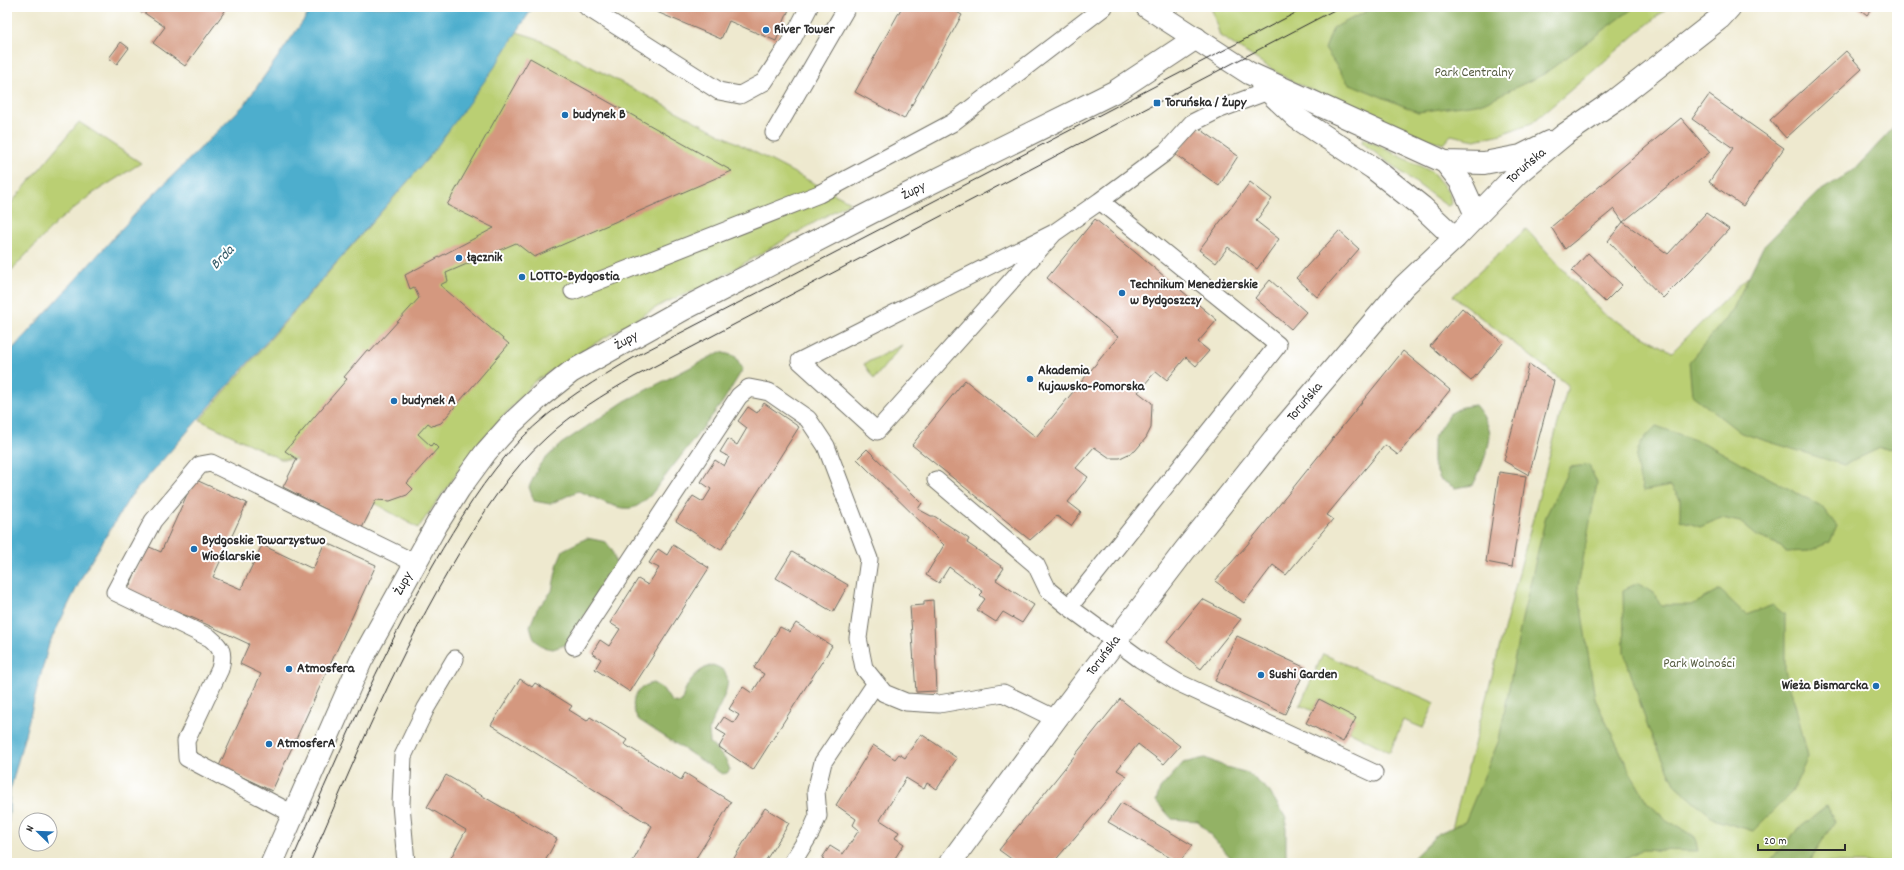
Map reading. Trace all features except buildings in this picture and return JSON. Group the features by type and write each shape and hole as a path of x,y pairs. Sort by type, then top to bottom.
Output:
{"street":[{"path":"1147,7 1270,87 1445,162 1484,163 1521,156 1564,135"},
{"name":"Toruńska","path":"950,863 1115,640 1274,439 1404,286 1455,238 1476,214 1518,173 1564,135 1614,100 1720,18 1730,7"},
{"name":"Żupy","path":"272,863 361,661 437,524 459,489 486,452 511,424 542,395 571,372 711,295 872,212 1116,91 1196,38"},
{"path":"1270,87 1297,118 1373,168 1422,207 1455,238"},
{"path":"1445,162 1461,182 1476,214"}],"lane":[{"path":"587,7 719,91 740,96 764,82 793,38 809,7"},
{"path":"774,133 848,7"},
{"path":"573,291 819,194 952,123 1104,7"},
{"path":"1054,233 878,431 800,361 1054,233 1166,152 1192,123 1220,108 1270,87"},
{"path":"1069,608 1278,345 1100,201"},
{"path":"574,646 739,396 749,388 769,392 808,419 826,446 869,559 858,638 864,668 884,693 906,702 939,704 1003,693 1056,719"},
{"path":"293,814 187,758 186,741 220,669 223,658 220,646 210,638 115,592 153,521 200,465 211,462 415,563"},
{"path":"936,480 1036,564 1048,590 1069,608 1177,682 1374,773"},
{"path":"406,863 401,804 403,756 426,708 455,659"},
{"path":"792,863 811,832 818,816 816,791 823,762 876,683"}],"green space":[{"name":"Park Centralny","path":"1211,7 1668,7 1532,123 1501,134 1475,140 1451,135 1443,144 1396,128 1289,80 1220,36"},
{"path":"1375,7 1635,7 1544,74 1483,103 1418,112 1348,83 1325,49 1333,28"},
{"name":"LOTTO-Bydgostia","path":"517,32 536,38 850,202 705,286 664,303 572,357 534,382 476,447 418,528 297,459 280,459 200,420 430,156"},
{"path":"79,122 141,163 92,194 57,222 7,275 7,208"},
{"path":"1897,124 1897,449 1880,448 1844,465 1741,433 1692,395 1689,362 1732,311 1763,247 1817,193 1854,170"},
{"name":"Park Wolności","path":"1897,129 1897,863 1443,863 1568,385 1453,296 1526,229 1604,314 1672,352"},
{"path":"1363,138 1432,172 1449,192 1450,205 1447,206 1362,143"},
{"path":"902,345 874,379 864,364"},
{"path":"720,352 735,356 743,369 722,403 650,496 643,502 635,507 622,508 578,491 550,504 534,501 529,487 540,464 561,444 625,401"},
{"path":"1475,405 1487,423 1490,440 1481,468 1473,485 1455,488 1440,479 1433,463 1433,439 1449,414 1462,407"},
{"path":"1656,426 1706,444 1821,506 1837,526 1830,542 1809,551 1786,552 1781,546 1757,536 1740,522 1721,518 1700,527 1680,520 1680,499 1671,486 1643,491 1640,480 1637,463 1638,449"},
{"path":"1589,465 1597,483 1578,587 1595,699 1631,774 1647,802 1665,819 1695,837 1698,851 1643,850 1618,863 1412,863 1413,858 1439,833 1465,822 1499,740 1522,619 1546,516 1570,467"},
{"path":"587,538 606,542 612,550 616,564 598,596 565,645 553,649 542,647 534,639 530,626 537,609 552,591 558,562 563,550"},
{"path":"1638,583 1654,593 1661,605 1692,605 1720,590 1746,615 1773,605 1785,615 1785,671 1808,757 1792,792 1753,831 1716,820 1676,786 1648,728 1624,652 1623,590"},
{"path":"1323,654 1435,703 1423,728 1403,720 1390,752 1349,731 1355,718 1319,699 1313,711 1300,705"},
{"path":"712,665 722,670 727,676 725,694 711,723 709,731 710,743 726,760 730,770 727,773 722,774 639,720 635,714 633,702 637,692 653,683 663,689 671,701 678,703 682,701 688,684 692,679 701,671"},
{"path":"1205,758 1226,767 1248,773 1269,791 1286,818 1286,863 1232,863 1231,858 1198,821 1172,819 1156,801 1160,789 1183,763"},
{"path":"1827,806 1835,821 1808,863 1768,863 1797,830"}],"water":[{"name":"Brda","path":"313,7 533,7 494,68 430,156 130,497 85,571 49,644 10,791 7,856 7,355 145,203 244,105"}],"tram line":[{"path":"291,863 376,675 433,565 462,516 495,469 520,440 547,415 592,383 640,354 1307,7"},
{"path":"310,863 397,668 416,630 467,539 487,508 521,463 557,428 589,405 634,377 1340,7"}],"place":[{"name":"River Tower","path":"766,30"},
{"name":"Toruńska / Żupy","path":"1157,103"},
{"name":"budynek B","path":"565,115"},
{"name":"łącznik","path":"459,258"},
{"name":"LOTTO-Bydgostia","path":"522,277"},
{"name":"Technikum Menedżerskie w Bydgoszczy","path":"1122,293"},
{"name":"Akademia Kujawsko-Pomorska","path":"1030,379"},
{"name":"budynek A","path":"394,401"},
{"name":"Bydgoskie Towarzystwo Wioślarskie","path":"194,549"},
{"name":"Atmosfera","path":"289,669"},
{"name":"Sushi Garden","path":"1261,675"},
{"name":"Wieża Bismarcka","path":"1876,686"},
{"name":"AtmosferA","path":"269,744"}]}
